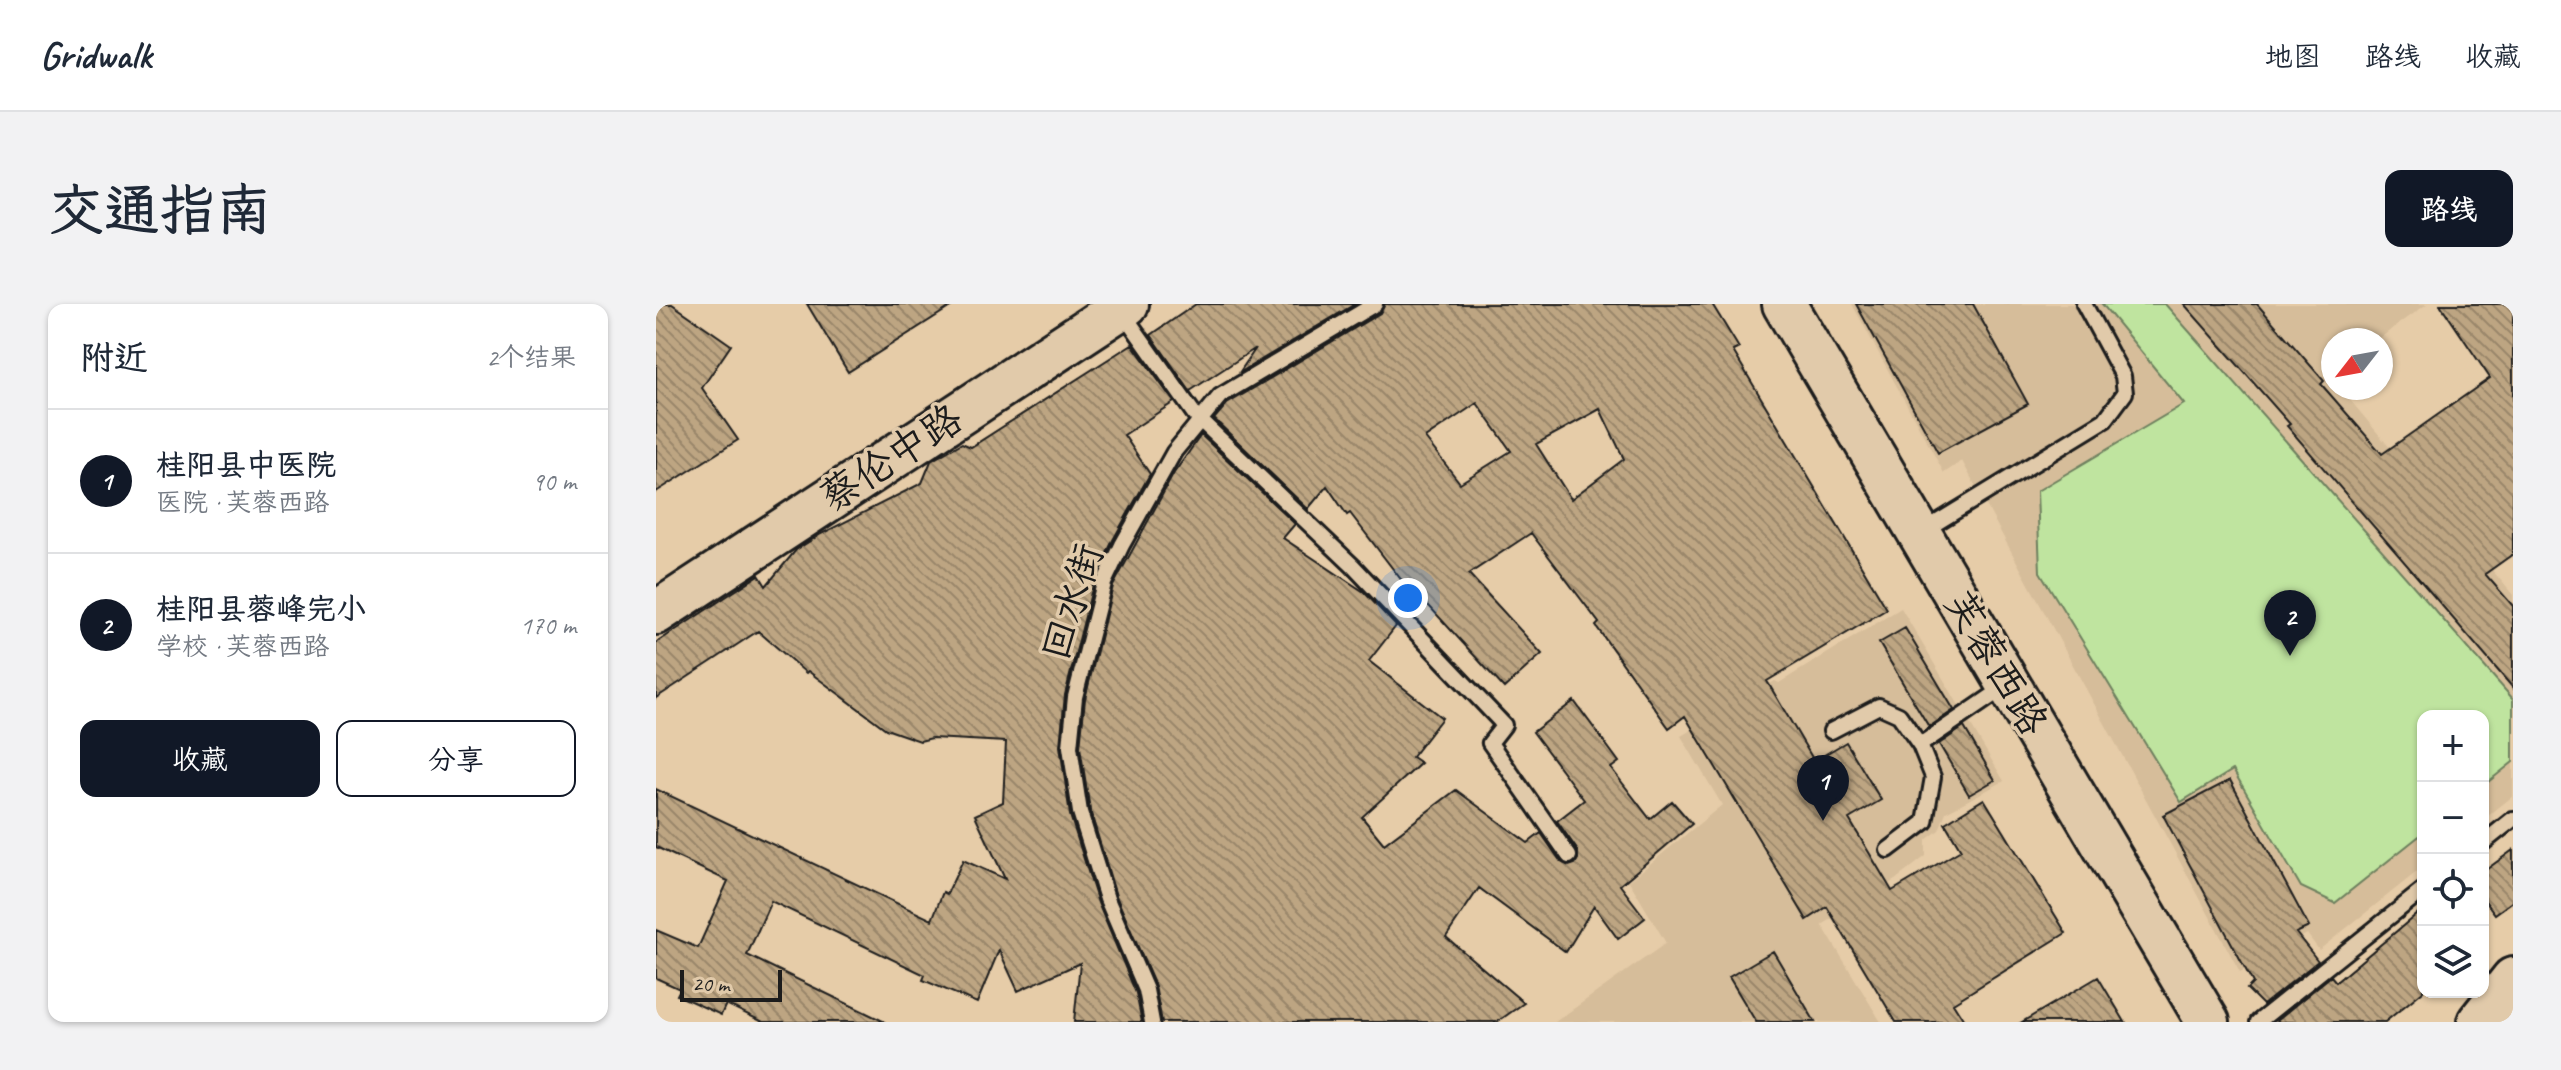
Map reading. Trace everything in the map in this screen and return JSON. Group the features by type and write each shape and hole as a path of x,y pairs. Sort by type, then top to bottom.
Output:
{"street":[{"name":"芙蓉西路","path":"1784,304 2208,1022"},
{"name":"蔡伦中路","path":"656,613 1123,306"},
{"path":"2479,1022 2513,979"}],"lane":[{"name":"回水街","path":"1152,1022 1146,990 1107,899 1080,812 1070,747 1075,697 1104,583 1174,452 1220,396 1375,304"},
{"path":"1919,533 2105,420 2125,393 2123,376 2084,304"},
{"path":"1123,306 1195,415 1353,566 1504,725 1490,743 1569,856"},
{"path":"1920,745 2009,685"},
{"path":"1831,731 1879,706 1899,715 1920,745 1933,777 1925,822 1888,850"},
{"path":"2489,838 2513,819"},
{"path":"2258,1022 2417,895"}],"shaded area":[{"path":"1852,304 2427,304 2393,328 2321,328 2321,400 2350,400 2513,595 2513,796 2489,815 2489,710 2417,710 2417,872 2319,950 2307,934 2240,972 1962,461 1944,473"},
{"path":"1901,608 2004,781 1946,812 1939,830 1926,840 1926,856 1895,880 1822,925 1881,1022 1555,1022 1666,943 1629,881 1722,805 1681,736 1775,681 1779,683"}],"green space":[{"path":"2102,304 2165,304 2513,699 2513,762 2489,781 2489,710 2417,710 2417,838 2335,903 2301,887 2233,770 2181,802 2040,572 2037,491 2184,404"}],"building":[{"path":"656,304 672,304 731,345 702,388 738,440 656,492"},
{"path":"807,304 955,304 848,372"},
{"path":"1196,304 1355,304 1239,373 1256,348 1190,391 1151,335"},
{"path":"1385,304 1712,304 1739,348 1733,351 1887,609 1767,681 1814,761 1846,742 1881,800 1849,819 1892,891 1961,850 1945,823 1984,799 2066,933 1953,1003 1965,1022 1896,1022 1827,907 1807,920 1685,716 1669,728 1596,626 1599,623 1531,533 1469,574 1542,654 1504,688 1419,595 1416,599 1327,486 1308,509 1214,419 1227,404 1380,313","holes":["1477,403 1511,451 1460,483 1425,438","1600,409 1624,459 1571,499 1536,444"]},
{"path":"1856,304 1973,304 2028,404 1938,453"},
{"path":"2184,304 2257,304 2321,378 2321,400 2335,400 2382,454 2490,378 2440,304 2513,304 2513,554 2485,574 2513,606 2513,688 2287,426 2290,424"},
{"path":"1132,344 1174,402 1124,435 1150,474 1094,581 1065,695 1060,746 1070,815 1098,903 1136,993 1142,1022 1074,1022 1080,963 1018,991 999,950 977,1003 923,980 925,975 771,901 747,955 885,1022 763,1022 726,1004 721,1015 677,995 680,989 656,978 656,930 698,948 728,881 656,847 656,789 932,920 943,892 947,894 963,860 1005,879 975,815 1003,802 1006,742 932,738 920,741 886,729 808,671 806,673 758,631 656,698 656,643 759,575 766,586 796,550 922,483 931,461 962,443 971,447"},
{"path":"1201,435 1295,524 1283,538 1364,592 1396,626 1369,661 1442,718 1412,757 1421,763 1362,817 1384,844 1456,790 1528,843 1541,833 1561,862 1569,866 1575,864 1578,851 1557,821 1584,800 1533,732 1574,701 1619,762 1611,768 1650,819 1672,801 1692,824 1620,885 1645,918 1618,939 1594,906 1566,952 1479,888 1446,937 1524,1003 1497,1022 1162,1022 1155,986 1116,896 1090,810 1080,747 1085,699 1113,586 1174,473"},
{"path":"1905,628 1954,710 1929,727 1879,643"},
{"path":"1964,727 1995,780 1969,795 1939,744"},
{"path":"2230,780 2309,927 2296,933 2318,961 2263,1005 2247,989 2253,983 2163,815"},
{"path":"2513,850 2513,901 2495,914 2489,906 2489,868"},
{"path":"2417,914 2417,996 2385,1022 2277,1020 2331,976 2336,982"},
{"path":"1773,951 1815,1022 1756,1022 1729,977"},
{"path":"2098,977 2125,1022 2022,1022"}],"place":[{"name":"桂阳县蓉峰完小","path":"2290,656"},
{"name":"桂阳县中医院","path":"1823,821"}]}
